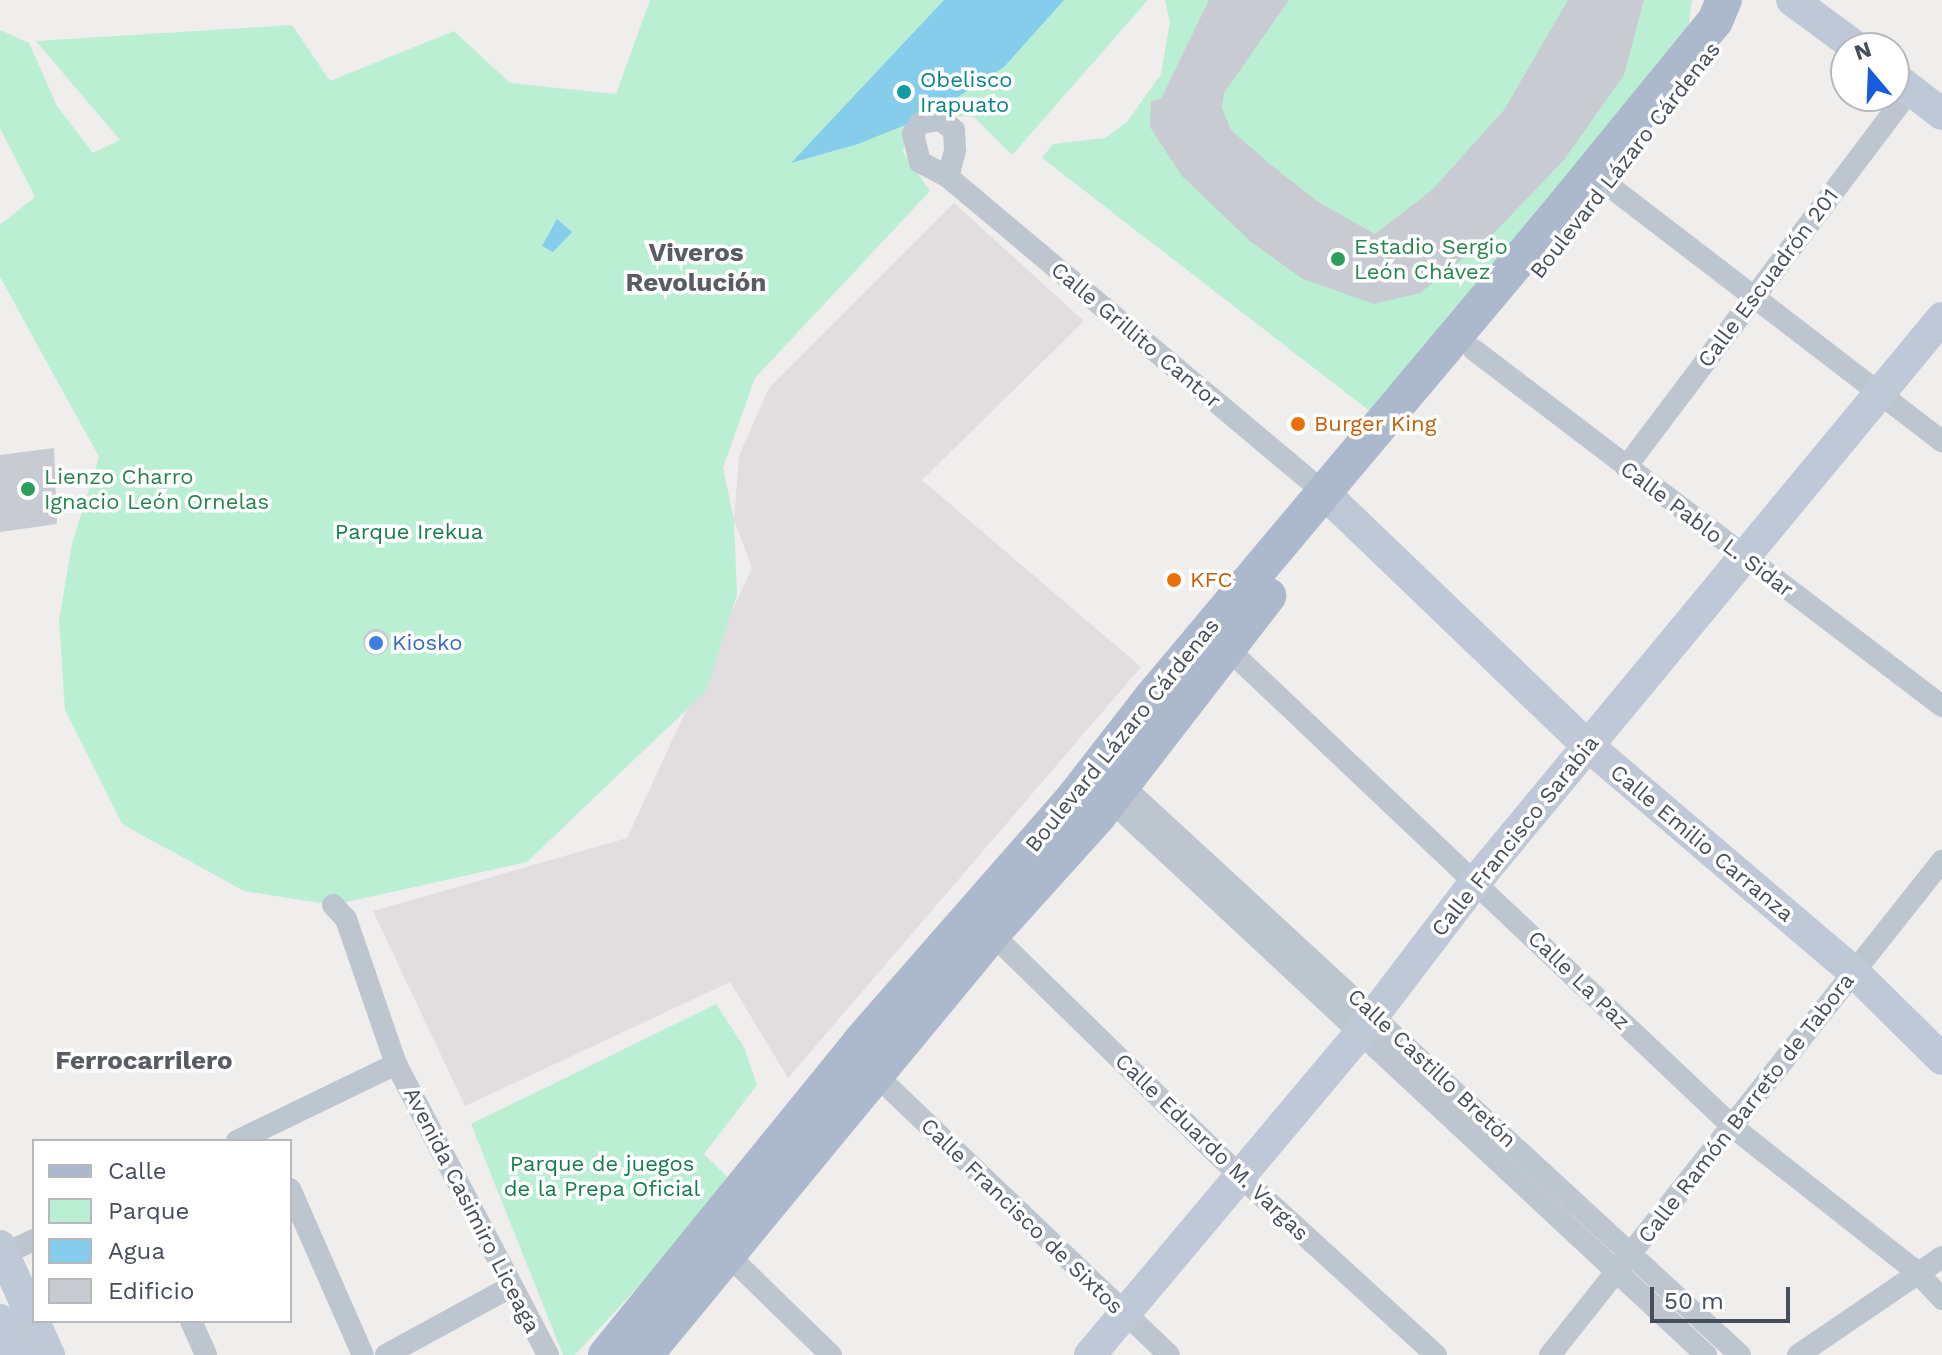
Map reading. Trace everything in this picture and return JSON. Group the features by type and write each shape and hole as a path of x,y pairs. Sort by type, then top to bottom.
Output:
{"main road":[{"name":"Boulevard Lázaro Cárdenas","path":"606,1355 860,1042 1332,500 1474,350 1608,185 1750,0"},
{"name":"Boulevard Lázaro Cárdenas","path":"645,1355 992,934 1115,792 1227,648 1332,500 1719,7"}],"street":[{"path":"1792,0 1835,32"},
{"path":"1910,89 1942,114"},
{"name":"Calle Escuadrón 201","path":"1626,467 1754,297 1882,112"},
{"name":"Calle Grillito Cantor","path":"948,177 1332,500"},
{"path":"1608,185 1942,441"},
{"name":"Calle Francisco Sarabia","path":"1090,1355 1367,1024 1476,881 1942,318"},
{"name":"Calle Pablo L. Sidar","path":"1474,350 1942,706"},
{"name":"Calle Emilio Carranza","path":"1332,500 1587,745 1853,971 1942,1059"},
{"name":"Calle La Paz","path":"1227,648 1734,1128 1917,1272 1942,1299"},
{"name":"Calle Castillo Bretón","path":"1115,792 1367,1024 1633,1254 1740,1355"},
{"name":"Calle Ramón Barreto de Tabora","path":"1550,1355 1734,1128 1853,971 1942,861"},
{"name":"Avenida Casimiro Liceaga","path":"333,905 346,919 396,1064 548,1355"},
{"name":"Calle Eduardo M. Vargas","path":"992,934 1241,1177 1436,1355"},
{"name":"Calle Castillo Bretón","path":"1367,1024 1618,1273 1706,1355"},
{"path":"266,1135 396,1064"},
{"name":"Calle Francisco de Sixtos","path":"876,1075 1169,1355"},
{"path":"292,1194 363,1355"},
{"path":"32,1241 2,1250 32,1317"},
{"path":"727,1254 831,1355"},
{"path":"1798,1355 1942,1257"},
{"path":"386,1355 510,1287"},
{"path":"0,1320 18,1355"},
{"path":"35,1323 49,1355"},
{"path":"192,1323 206,1355"}],"shaded area":[{"path":"954,203 1084,321 922,480 1141,667 788,1078 730,982 465,1106 373,911 627,838 752,568 734,520 739,456 769,388"}],"green space":[{"name":"Parque Irekua","path":"650,0 1148,0 1012,155 974,117 937,114 908,128 903,152 930,191 755,378 723,468 734,520 737,595 706,691 527,862 333,905 244,891 122,824 65,710 59,620 72,544 99,457 0,277 0,225 35,197 0,128 0,30 29,43 57,106 93,153 120,140 36,41 292,25 330,81 454,31 510,83 616,94"},
{"name":"Estadio Sergio León Chávez","path":"1165,0 1692,0 1688,29 1371,412 1042,158 1053,144 1105,138 1127,122 1161,74 1170,22"},
{"name":"Parque de juegos de la Prepa Oficial","path":"716,1004 744,1047 757,1085 704,1154 733,1183 575,1355 563,1355 471,1124"}],"water":[{"path":"944,0 1064,0 1004,67 930,115 858,144 791,163"},
{"path":"557,219 572,232 553,252 542,246"}],"building":[{"path":"1209,0 1289,0 1224,93 1222,108 1231,130 1271,165 1317,201 1375,234 1432,190 1504,110 1568,0 1644,0 1624,75 1564,160 1492,235 1420,293 1374,304 1303,279 1250,241 1182,176 1150,127 1151,101 1161,99"},
{"name":"Lienzo Charro Ignacio León Ornelas","path":"54,448 57,524 0,532 0,455"},
{"name":"Kiosko","path":"376,629 385,633 389,642 385,651 376,655 367,651 363,642 367,633"}],"place":[{"name":"Obelisco Irapuato","path":"904,92"},
{"name":"Estadio Sergio León Chávez","path":"1338,259"},
{"name":"Burger King","path":"1298,424"},
{"name":"Lienzo Charro Ignacio León Ornelas","path":"28,489"},
{"name":"KFC","path":"1174,580"},
{"name":"Kiosko","path":"376,643"}],"district":[{"name":"Viveros Revolución","path":"696,268"},
{"name":"Ferrocarrilero","path":"144,1061"}]}
